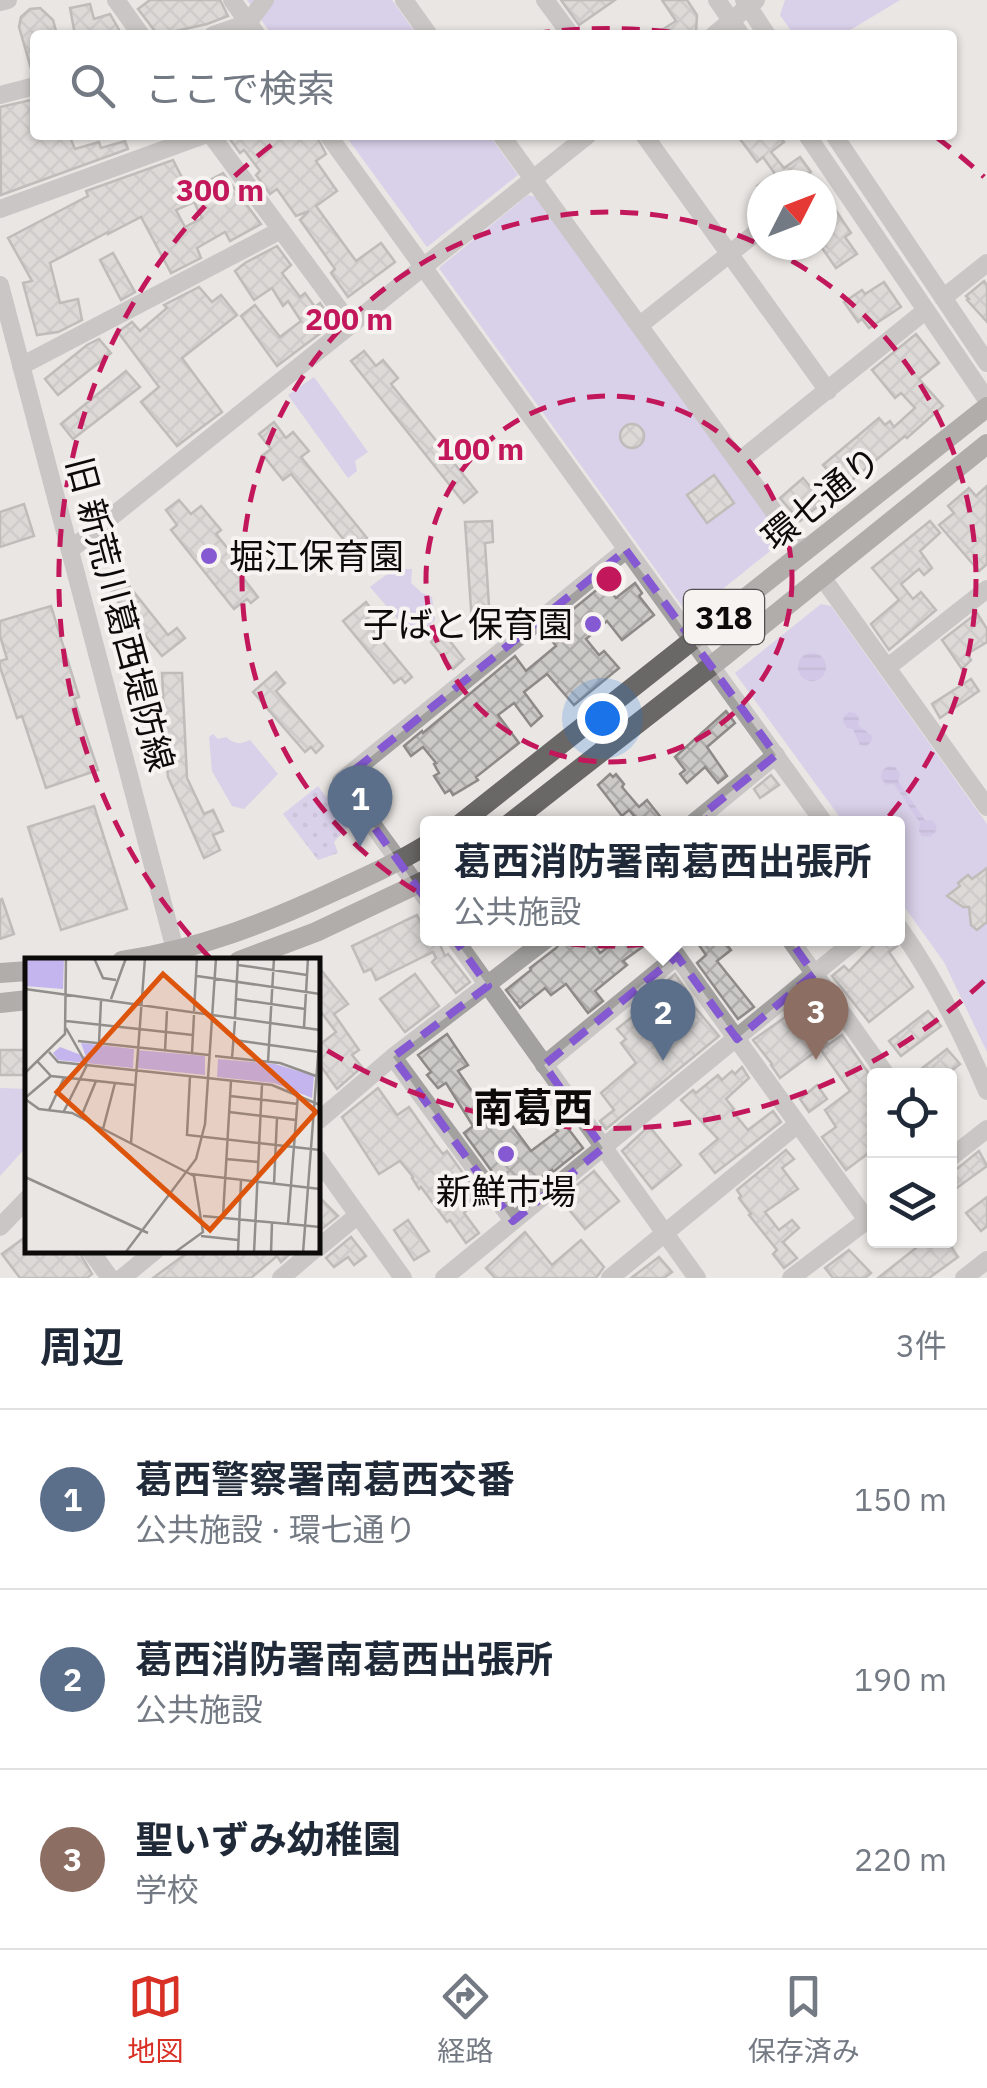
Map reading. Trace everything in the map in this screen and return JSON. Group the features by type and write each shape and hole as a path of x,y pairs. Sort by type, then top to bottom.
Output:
{"main road":[{"name":"環七通り","path":"470,816 987,404"},
{"name":"環七通り","path":"519,816 987,444"},
{"path":"178,957 269,922 420,849"},
{"path":"244,958 420,890"},
{"path":"0,973 25,971"},
{"path":"0,1002 25,1000"}],"street":[{"path":"0,2 8,0"},
{"path":"116,0 137,30"},
{"path":"232,0 252,29"},
{"path":"252,29 265,0"},
{"path":"404,0 425,30"},
{"path":"545,0 567,30"},
{"path":"717,0 736,28 749,2"},
{"path":"749,2 764,30"},
{"path":"0,95 30,87"},
{"path":"0,209 194,140"},
{"path":"212,140 351,326"},
{"path":"332,140 819,816"},
{"path":"505,140 804,553"},
{"path":"70,550 582,140"},
{"path":"648,140 828,391"},
{"path":"810,140 830,170"},
{"path":"837,140 987,364"},
{"path":"837,180 987,404"},
{"path":"21,366 281,230"},
{"path":"640,325 747,240"},
{"path":"943,298 987,264"},
{"name":"旧 新荒川葛西堤防線","path":"0,285 178,957"},
{"path":"738,462 925,311"},
{"path":"420,883 341,782 626,550"},
{"path":"822,577 987,807"},
{"path":"888,667 982,593 987,614"},
{"path":"707,816 776,755"},
{"path":"905,936 950,1010 987,1091"},
{"path":"460,946 697,1278"},
{"path":"320,1119 393,1057 538,946"},
{"path":"670,946 798,1124 867,1212"},
{"path":"795,946 881,1068"},
{"path":"444,1278 848,946"},
{"path":"544,1065 677,956"},
{"path":"393,1057 514,1222"},
{"path":"610,1278 798,1124"},
{"path":"957,1153 987,1129"},
{"path":"320,1162 404,1278"},
{"path":"0,1227 25,1201"},
{"path":"320,1246 358,1214"},
{"path":"791,1278 867,1220"},
{"path":"92,1253 110,1278"},
{"path":"122,1278 152,1253"},
{"path":"281,1278 311,1253"},
{"path":"964,1278 987,1260"}],"highlighted area":[{"path":"626,550 776,755 702,815 814,974 737,1039 677,956 544,1065 603,1148 513,1221 393,1057 488,986 341,781"}],"shaded area":[{"path":"247,0 392,0 413,30 268,30"},
{"path":"785,0 900,0 850,30 790,30 780,15"},
{"path":"349,140 493,140 518,175 427,247"},
{"path":"528,195 540,198 780,533 780,543 693,613 687,613 439,268"},
{"path":"314,377 368,452 355,461 357,471 348,478 288,395"},
{"path":"394,569 412,569 411,583 432,597 435,620 415,639 370,587"},
{"path":"821,604 831,606 987,824 987,1052 944,962 905,908 905,816 839,816 735,673"},
{"path":"812,653 822,657 826,667 822,677 812,681 802,677 798,667 802,657"},
{"path":"849,712 855,713 858,725 872,736 866,746 860,745 853,729 843,722"},
{"path":"213,734 237,743 250,740 278,774 244,809 232,806 212,771 209,737"},
{"path":"888,766 895,767 900,774 898,781 925,820 937,826 930,837 922,836 920,823 894,784 886,785 881,778"},
{"path":"318,786 348,827 334,842 338,853 318,860 283,814"},
{"path":"0,1088 25,1089 25,1148 0,1176"}],"building":[{"path":"150,0 220,0 228,16 180,30 154,30 138,9"},
{"path":"561,0 615,0 579,25"},
{"path":"662,0 687,0 697,15 696,30 662,30 676,21"},
{"path":"90,4 94,19 110,14 119,30 74,30 70,8"},
{"path":"40,8 53,20 56,30 30,30 30,65 19,27 21,17 30,9"},
{"path":"30,100 30,140 71,140 75,149 99,142 101,148 125,141 128,149 1,195 0,107"},
{"path":"231,140 319,140 326,154 316,161 337,191 316,206 356,261 381,243 395,262 348,297 331,273 335,269 300,220 309,211 296,216 277,189 270,194 256,175 260,171 244,150 240,153"},
{"path":"741,140 783,140 771,152 784,168 800,157 810,170 772,170 763,157 757,162"},
{"path":"173,160 189,191 223,173 261,224 230,241 225,232 197,248 201,258 171,273 141,217 108,232 50,263 60,303 78,299 82,320 58,332 37,335 23,283 32,281 8,238 88,196 86,191","holes":["194,202 202,218 185,227 176,210"]},
{"path":"837,212 851,233 845,237 857,254 836,268 830,260 837,260"},
{"path":"277,246 291,265 282,273 300,297 305,293 315,307 320,303 334,323 277,366 241,316 255,305 280,337 301,321 288,301 283,306 272,288 254,300 235,271"},
{"path":"113,253 135,292 121,300 100,260"},
{"path":"984,281 987,285 987,322 966,296"},
{"path":"884,282 901,307 869,328 862,319 858,322 844,302"},
{"path":"199,287 212,302 221,295 237,315 182,358 222,412 177,446 141,402 159,387 118,332 132,322 140,331 167,308 164,305"},
{"path":"916,334 939,363 919,379 943,406 846,485 840,478 836,480 823,465 879,418 885,425 890,421 894,427 915,408 901,393 895,398 872,370"},
{"path":"99,339 111,353 58,395 45,379"},
{"path":"364,351 376,366 383,360 398,378 391,384 477,492 464,503 351,361"},
{"path":"126,371 140,387 73,439 61,424"},
{"path":"274,422 286,438 293,432 309,451 301,457 367,538 358,545 354,540 348,545 291,474 283,480 263,455 271,449 259,434"},
{"path":"632,424 644,436 632,448 620,436"},
{"path":"714,475 734,503 707,523 687,495"},
{"path":"803,478 823,502 800,521 780,498"},
{"path":"987,486 987,564 979,571 939,525 954,513 948,506 969,488 976,496"},
{"path":"179,500 191,514 201,506 221,530 216,534 241,565 236,569 258,597 251,603 247,599 234,609 171,530 177,525 166,510"},
{"path":"24,504 34,536 0,547 0,512"},
{"path":"492,521 493,542 485,543 490,622 472,623 465,522"},
{"path":"930,521 940,533 920,551 932,568 924,575 919,569 901,584 913,599 921,592 936,610 889,650 871,624 899,600 872,568"},
{"path":"122,577 168,635 177,628 185,638 162,656 111,593 118,588 114,583"},
{"path":"635,583 642,593 639,596 654,615 622,640 607,621 586,639 599,655 604,651 619,668 574,705 547,674 524,692 542,716 531,726 514,703 498,715 519,743 476,777 478,780 453,795 450,790 445,793 434,776 439,773 436,763 423,747 411,756 404,746 515,656 526,671 556,646 545,632 604,584 616,598"},
{"path":"366,602 374,613 365,620 412,677 405,683 401,678 394,683 343,621"},
{"path":"51,606 79,697 74,699 98,770 46,788 22,716 17,718 0,667 0,661 7,659 0,621"},
{"path":"977,613 987,629 987,642 967,654 971,660 962,669 942,640"},
{"path":"442,631 464,659 453,669 431,642"},
{"path":"276,672 285,683 276,691 323,746 316,753 311,747 305,752 253,692"},
{"path":"162,673 182,673 187,778 204,814 213,810 223,831 213,835 220,850 204,858 168,777 166,755 160,755 157,714 164,714"},
{"path":"971,679 979,691 940,718 932,704"},
{"path":"726,711 735,723 707,747 727,776 718,783 705,767 687,783 680,774 685,770 675,757"},
{"path":"610,774 616,774 639,807 647,800 660,816 634,816 629,810 622,816 598,785"},
{"path":"771,775 779,785 760,798 754,789"},
{"path":"94,806 127,909 61,930 28,827"},
{"path":"987,868 987,922 977,930 971,925 969,907 947,896 968,875 972,879"},
{"path":"0,900 14,934 0,939"},
{"path":"417,915 420,946 441,946 470,982 456,993 432,962 436,958 433,952 376,980 371,969 364,972 352,946"},
{"path":"595,946 600,953 610,946 644,946 623,961 627,965 595,991 603,1001 588,1013 566,984 551,995 545,988 520,1008 506,990 556,948"},
{"path":"700,946 728,946 731,950 717,961 754,1007 738,1019 697,963 706,955"},
{"path":"873,946 897,946 889,952 913,987 869,1022 832,976 844,966 849,971"},
{"path":"320,969 348,1004 334,1014 359,1050 352,1055 362,1067 337,1089 320,1065 320,1044 336,1032 320,1011"},
{"path":"415,974 439,1006 405,1032 380,999"},
{"path":"675,974 691,997 688,999 719,1036 606,1129 600,1121 614,1110 601,1093 636,1063 621,1043 626,1039 617,1029"},
{"path":"812,992 825,1010 811,1021 827,1043 780,1078 753,1040 791,1013"},
{"path":"928,1011 941,1026 901,1056 889,1041"},
{"path":"447,1034 468,1065 458,1071 488,1115 499,1108 531,1151 558,1131 555,1127 563,1122 583,1148 512,1199 464,1133 473,1126 446,1083 438,1088 418,1055"},
{"path":"842,1035 867,1071 867,1154 846,1170 822,1137 836,1127 825,1110 850,1091 821,1050"},
{"path":"947,1049 960,1064 955,1068 922,1068"},
{"path":"0,1050 25,1050 24,1075 0,1075"},
{"path":"742,1067 749,1078 726,1099 732,1111 748,1130 773,1111 781,1122 715,1173 700,1154 718,1139 681,1100 718,1075 722,1080"},
{"path":"817,1085 827,1099 809,1112 800,1099"},
{"path":"378,1088 397,1115 409,1107 478,1194 463,1207 479,1233 466,1243 400,1161 379,1174 342,1117"},
{"path":"649,1126 681,1165 652,1189 622,1151"},
{"path":"786,1150 794,1159 782,1168 798,1189 765,1212 779,1230 792,1220 799,1228 783,1242 797,1258 784,1268 773,1254 777,1250 749,1215 737,1190"},
{"path":"979,1151 987,1166 957,1188 958,1168"},
{"path":"594,1171 619,1201 585,1229 560,1199"},
{"path":"987,1197 987,1226 981,1231 966,1213"},
{"path":"320,1198 338,1216 320,1230"},
{"path":"408,1220 429,1251 414,1260 394,1230"},
{"path":"525,1232 552,1265 581,1240 604,1267 596,1278 495,1278 486,1268"},
{"path":"25,1237 25,1253 80,1253 92,1274 87,1278 20,1278 2,1254"},
{"path":"351,1237 366,1256 354,1265 348,1257 334,1267 326,1258"},
{"path":"916,1248 952,1248 958,1257 929,1278 878,1278"},
{"path":"849,1250 871,1273 865,1278 833,1278 825,1268"},
{"path":"187,1253 291,1253 281,1262 277,1256 251,1278 153,1278"},
{"path":"659,1257 672,1272 664,1278 631,1278"}],"place":[{"name":"堀江保育園","path":"209,556"},
{"name":"子ばと保育園","path":"593,624"},
{"name":"葛西警察署南葛西交番","path":"360,847"},
{"name":"聖いずみ幼稚園","path":"816,1060"},
{"name":"葛西消防署南葛西出張所","path":"663,1061"},
{"name":"新鮮市場","path":"506,1154"}],"district":[{"name":"南葛西","path":"533,1107"}]}
